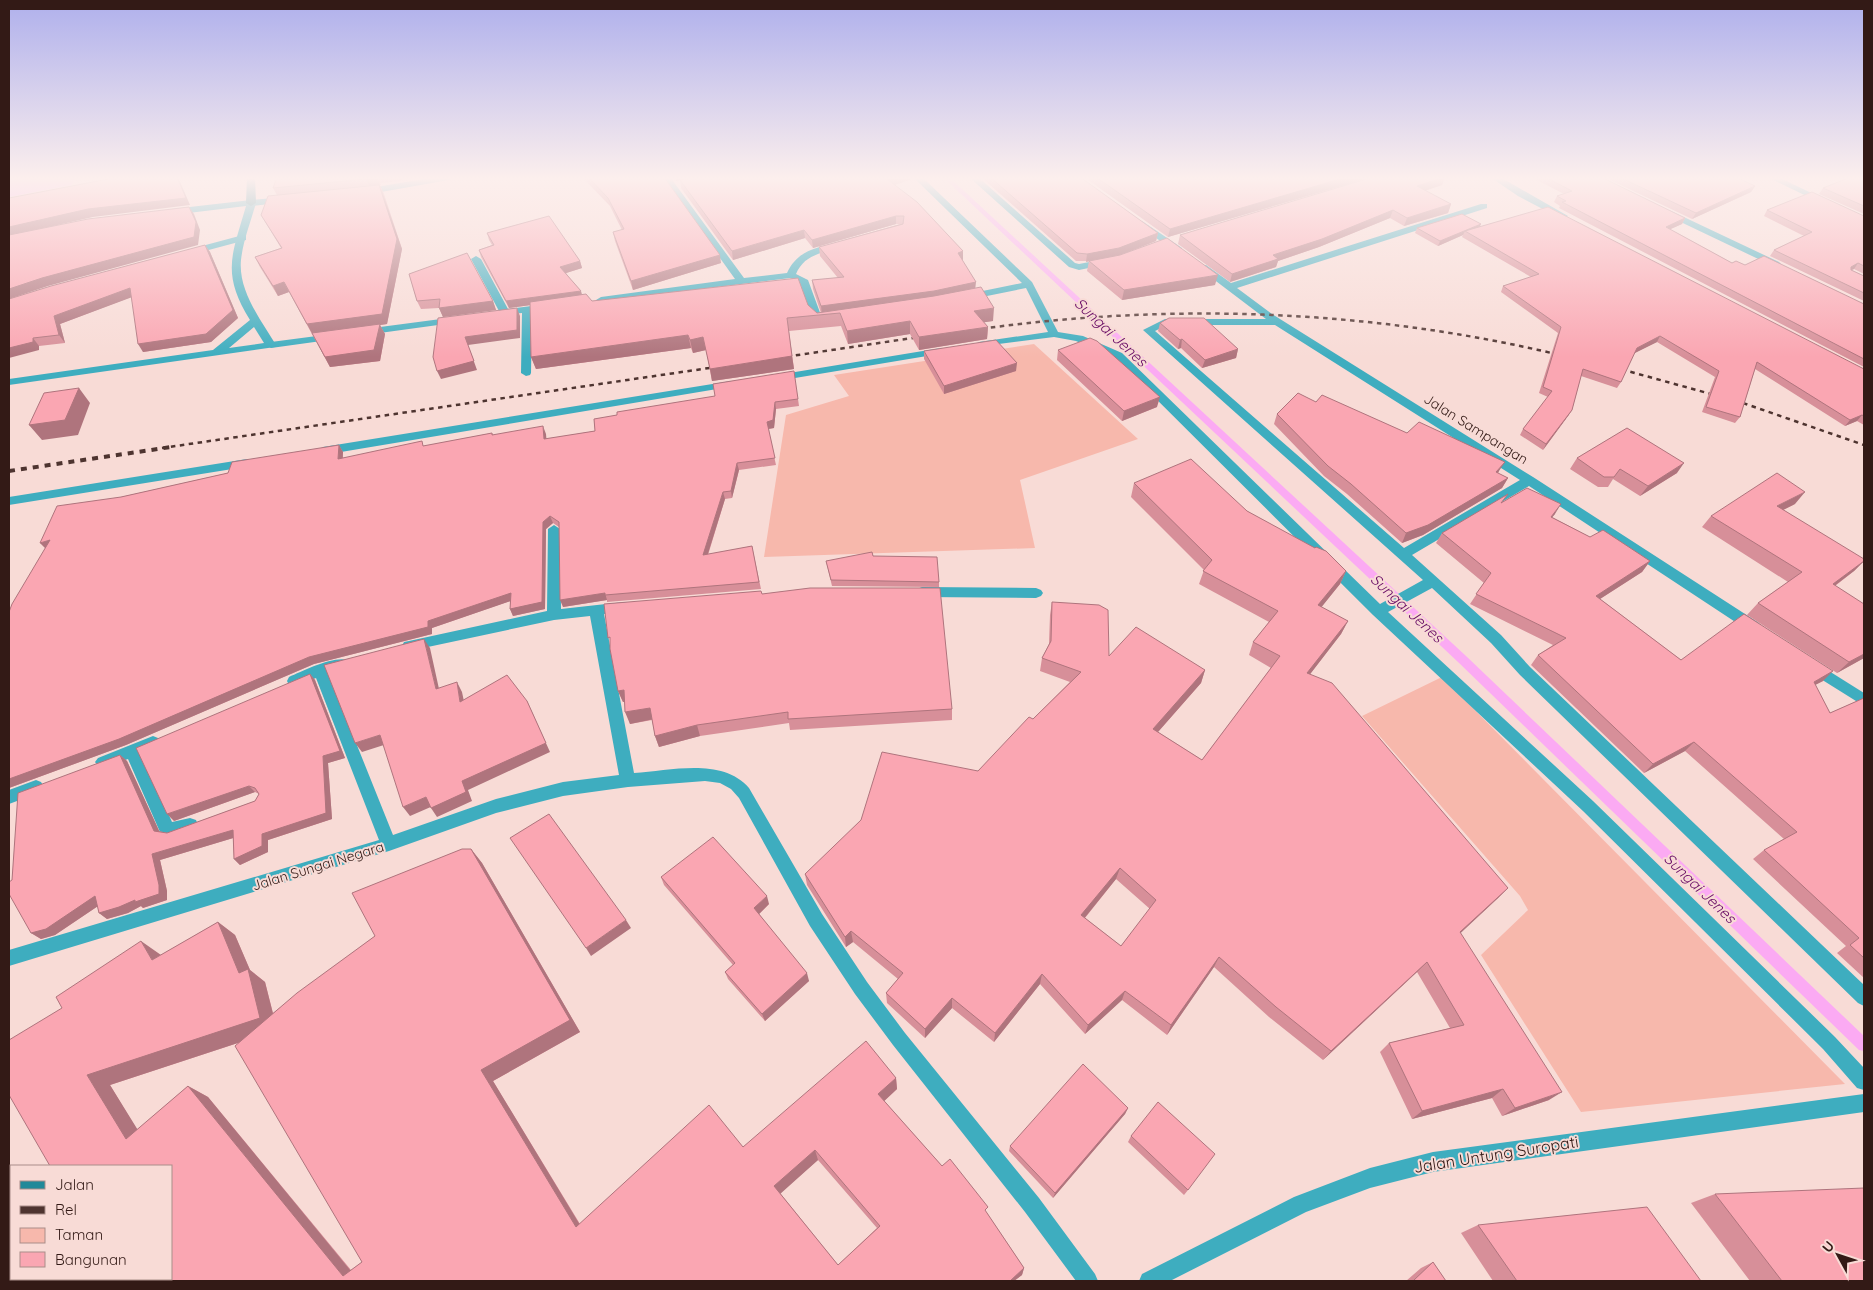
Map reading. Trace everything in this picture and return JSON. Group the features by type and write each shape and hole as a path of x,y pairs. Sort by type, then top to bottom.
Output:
{"street":[{"path":"712,237 742,282"},
{"path":"980,237 1029,284 1054,334"},
{"path":"1041,237 1072,265 1079,267 1090,266 1116,259"},
{"name":"Jalan Sampangan","path":"1161,237 1278,322 1529,480 1766,636"},
{"path":"1230,287 1386,237"},
{"path":"1719,237 1783,268"},
{"path":"176,256 243,238"},
{"path":"243,238 236,260 237,283 271,345"},
{"path":"792,275 796,263 806,255 844,244"},
{"path":"476,259 500,314 556,306"},
{"path":"595,301 792,275 803,280 818,321 837,318"},
{"path":"953,300 1029,284"},
{"path":"526,373 527,310"},
{"path":"358,333 466,318"},
{"path":"216,353 256,320"},
{"path":"1278,322 1164,322 1148,330 1496,638 1525,671 1864,997"},
{"path":"969,347 1054,334 1079,338 1118,355 1588,806 1829,1043 1864,1081"},
{"path":"9,382 339,336"},
{"path":"762,380 950,350"},
{"path":"314,452 742,382"},
{"path":"9,501 255,462"},
{"path":"1403,554 1529,480"},
{"path":"554,528 554,615"},
{"path":"1383,608 1433,582"},
{"path":"911,592 1036,593"},
{"path":"392,650 554,615 642,604"},
{"path":"596,610 628,780"},
{"path":"278,688 320,670 356,660"},
{"path":"1807,662 1864,700"},
{"path":"320,670 389,844"},
{"path":"88,768 168,736"},
{"path":"132,751 168,830 174,830 202,821"},
{"name":"Jalan Sungai Negara","path":"9,958 389,844 496,806 563,790 628,780 670,776 722,777 736,784 760,817 803,897 861,988 899,1040 1032,1205 1088,1281"},
{"path":"9,797 53,781"},
{"name":"Jalan Untung Suropati","path":"1149,1281 1301,1204 1370,1178 1433,1162 1864,1103"}],"green space":[{"path":"1034,344 1138,439 1020,480 1035,548 764,557 786,415 849,396 834,375"},
{"path":"1442,677 1845,1084 1581,1112 1481,955 1528,910 1520,896 1362,716"}],"building":[{"path":"9,237 193,237 42,278 9,289"},
{"path":"275,237 396,237 382,314 307,324 284,282 273,286 255,257 282,248"},
{"path":"489,237 564,237 580,261 560,267 581,291 506,301 479,250 494,245"},
{"path":"615,237 707,237 720,255 631,281"},
{"path":"722,237 779,237 732,251"},
{"path":"810,237 822,237 812,240"},
{"path":"855,237 950,237 963,251 958,253 976,282 934,291 821,306 812,280 844,277 819,247"},
{"path":"1059,237 1147,237 1119,248 1087,254 1077,253"},
{"path":"1183,237 1326,237 1273,255 1278,259 1232,274"},
{"path":"1433,237 1449,237 1440,241"},
{"path":"1476,237 1607,237 1864,369 1864,416 1862,415 1850,420 1757,362 1740,417 1706,407 1719,371 1660,336 1637,348 1621,382 1583,369 1572,410 1546,444 1523,429 1552,391 1543,387 1561,327 1503,286 1539,274"},
{"path":"1630,237 1685,237 1732,263 1736,261 1745,265 1764,256 1864,304 1864,359"},
{"path":"1801,237 1864,237 1864,266 1858,263 1851,267 1851,270 1864,276 1864,293 1774,250"},
{"path":"1167,238 1218,275 1124,290 1089,261 1120,255"},
{"path":"205,245 233,310 206,334 138,344 130,288 54,316 59,335 33,338 33,342 9,348 9,299"},
{"path":"467,253 493,301 439,308 440,299 417,301 409,274"},
{"path":"798,278 808,305 817,313 934,296 981,287 994,308 974,311 988,327 919,337 910,321 847,331 840,313 787,318 792,356 710,369 703,337 690,340 688,335 531,357 530,302 586,294 592,301"},
{"path":"517,308 517,330 465,337 474,361 437,371 433,357 438,318"},
{"path":"1169,318 1204,318 1238,349 1205,360 1182,339 1180,340 1160,323"},
{"path":"380,324 374,350 325,357 312,333"},
{"path":"1090,338 1097,341 1160,397 1124,411 1058,350"},
{"path":"996,340 1017,363 944,386 924,351"},
{"path":"794,371 798,399 775,402 773,420 767,422 775,458 737,463 731,491 723,492 703,555 752,546 759,582 605,595 605,593 560,600 559,522 550,516 543,522 542,602 510,609 511,593 428,621 428,627 309,657 119,739 9,779 9,612 50,540 40,543 57,506 121,497 228,473 232,462 339,445 338,459 422,441 423,446 543,426 544,439 595,431 594,419 617,415 617,412 715,396 713,384"},
{"path":"79,388 65,420 29,425 44,393"},
{"path":"1298,393 1316,402 1322,395 1407,433 1419,422 1505,462 1496,472 1508,478 1428,525 1406,533 1328,466 1277,414"},
{"path":"1627,428 1684,463 1648,486 1620,469 1614,477 1604,477 1577,458"},
{"path":"1191,459 1247,511 1315,548 1326,551 1346,571 1318,605 1348,621 1307,673 1332,683 1508,888 1460,932 1562,1092 1515,1108 1503,1089 1422,1111 1389,1043 1464,1025 1427,962 1331,1051 1276,1007 1219,957 1171,1025 1125,991 1088,1025 1042,974 995,1033 952,998 925,1029 886,993 903,973 851,931 845,937 805,874 861,820 882,752 978,771 1029,717 1033,719 1081,672 1042,658 1051,641 1052,602 1099,605 1108,610 1109,656 1136,627 1205,670 1153,729 1202,760 1280,656 1253,642 1278,611 1203,571 1212,560 1134,483","holes":["1120,868 1156,900 1121,946 1081,915"]},
{"path":"1777,473 1805,492 1777,506 1864,559 1864,561 1833,584 1864,604 1864,654 1849,662 1758,603 1802,572 1711,516"},
{"path":"1527,488 1561,504 1551,517 1590,537 1603,530 1650,561 1596,596 1681,660 1744,614 1833,671 1814,682 1830,713 1864,698 1864,958 1850,945 1859,938 1764,850 1797,832 1694,742 1653,764 1538,655 1566,638 1476,594 1491,573 1442,533 1508,494 1501,503"},
{"path":"872,552 873,556 937,557 939,582 831,580 826,561"},
{"path":"810,588 940,588 952,709 788,719 788,712 697,725 655,736 650,708 625,712 624,690 618,691 604,604 761,591 762,594"},
{"path":"424,639 436,689 457,682 460,702 507,675 527,701 546,743 462,781 466,792 431,808 426,797 403,807 380,735 355,743 324,665"},
{"path":"310,674 340,751 323,756 326,813 262,834 262,846 234,859 233,830 152,854 159,885 159,894 135,902 135,900 99,913 95,896 46,929 31,933 9,894 9,882 12,880 18,793 120,755 154,831 167,833 255,801 259,794 255,788 249,786 167,814 136,748"},
{"path":"549,814 626,920 586,948 510,838"},
{"path":"713,837 767,896 754,908 807,973 762,1014 725,972 735,963 661,877"},
{"path":"462,849 471,849 570,1020 481,1070 576,1227 709,1105 743,1147 866,1041 896,1078 878,1094 942,1166 950,1159 988,1207 985,1210 1024,1268 1010,1281 22,1280 172,1280 172,1165 49,1165 9,1095 9,1040 62,1008 56,997 141,941 152,960 218,922 239,973 248,969 260,1018 87,1075 126,1139 188,1086 343,1276 362,1262 235,1046 297,993 375,936 352,893","holes":["815,1150 880,1226 838,1265 774,1186"]},
{"path":"1083,1064 1128,1108 1055,1193 1010,1146"},
{"path":"1158,1102 1215,1154 1188,1190 1131,1136"},
{"path":"1864,1188 1864,1281 1782,1281 1715,1194"},
{"path":"1647,1207 1701,1281 1517,1281 1478,1225"},
{"path":"10,1238 10,1262 9,1260"},
{"path":"1433,1262 1446,1281 1413,1281"}],"waterway":[{"name":"Sungai Jenes","path":"1010,237 1462,659 1864,1045"}],"railway":[{"path":"973,330 1047,321 1121,316 1195,314 1270,315 1418,328 1491,340 1564,356"},
{"path":"778,358 926,336"},
{"path":"162,448 723,366"},
{"path":"1613,367 1740,402 1864,445"},
{"path":"9,471 171,447"}]}
